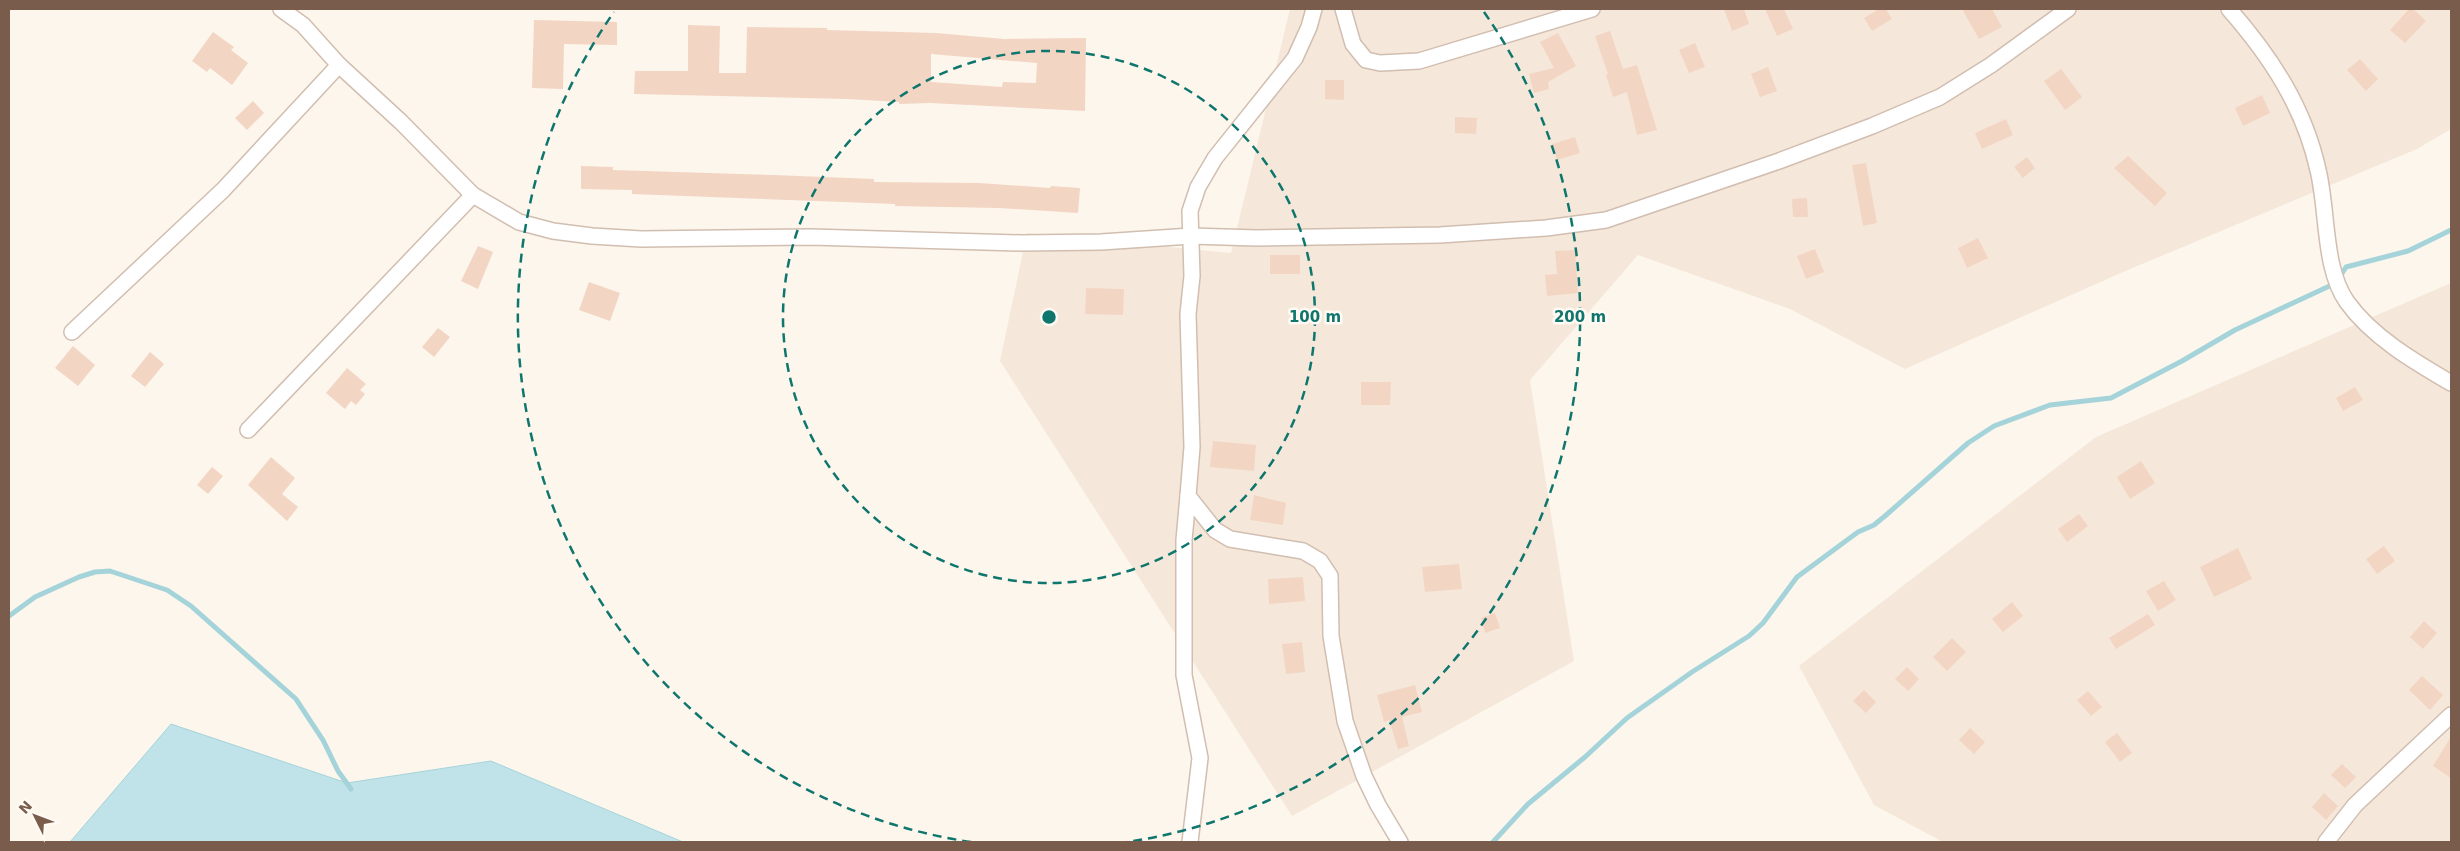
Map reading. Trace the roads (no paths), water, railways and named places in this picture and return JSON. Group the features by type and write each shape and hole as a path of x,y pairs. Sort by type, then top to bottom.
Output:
{"street":[{"path":"281,9 304,25 339,65 401,122 473,196 519,222 553,231 592,236 676,239 811,237 1022,243 1101,242 1191,236 1257,238 1440,235 1546,228 1606,220 1779,161 1940,98 1999,60 2068,9"},
{"path":"1190,842 1200,758 1184,675 1184,540 1192,447 1188,314 1192,276 1190,211 1198,187 1215,158 1296,58 1309,27 1314,9"},
{"path":"1343,9 1352,44 1366,60 1380,63 1419,61 1592,9"},
{"path":"2229,9 2255,38 2286,82 2305,122 2318,170 2336,282 2347,302 2401,354 2451,383"},
{"path":"72,332 223,190 339,65"},
{"path":"248,430 473,196"},
{"path":"1188,496 1215,530 1230,539 1303,551 1320,561 1330,576 1331,636 1345,721 1364,776 1378,805 1400,842"},
{"path":"2326,842 2355,805 2451,716"}],"water":[{"path":"171,724 347,783 491,761 683,842 70,842"}],"waterway":[{"path":"1493,842 1528,804 1585,757 1627,718 1692,672 1749,636 1763,623 1797,577 1858,532 1874,525 1968,443 1994,426 2050,405 2111,398 2182,361 2235,330 2336,283 2346,267 2408,251 2451,230"},
{"path":"9,616 35,597 79,577 95,572 110,571 167,590 191,606 296,699 323,740 338,771 351,789"}]}
